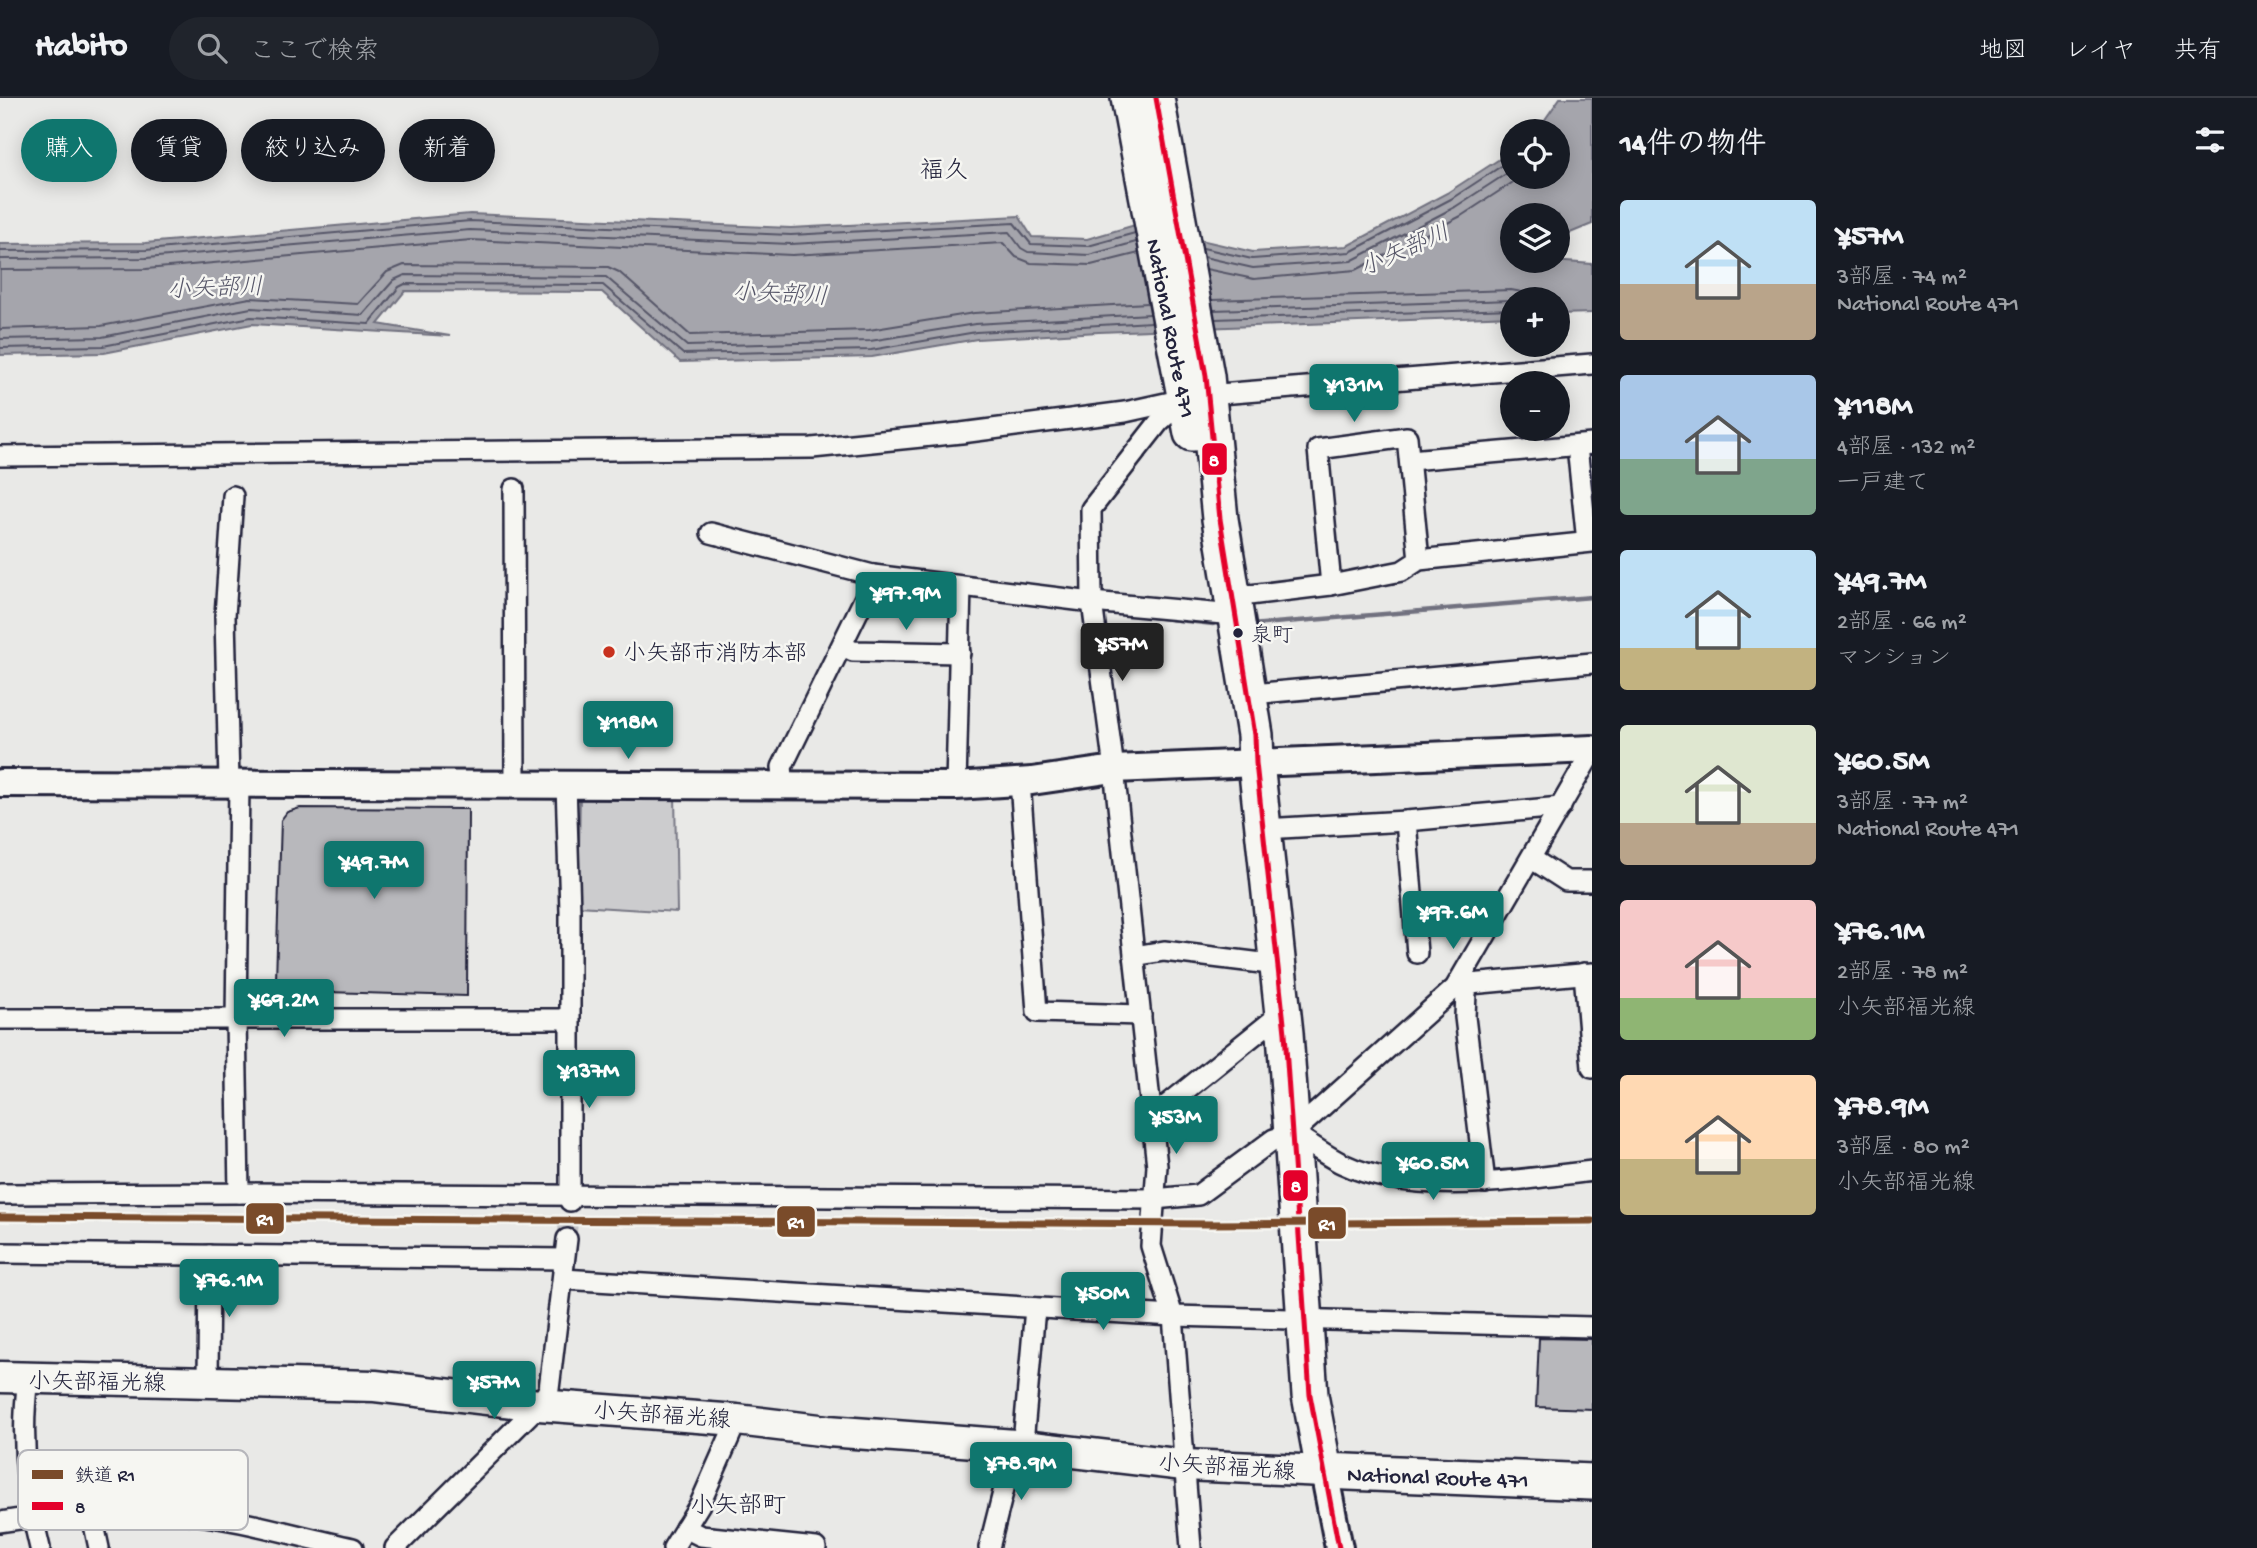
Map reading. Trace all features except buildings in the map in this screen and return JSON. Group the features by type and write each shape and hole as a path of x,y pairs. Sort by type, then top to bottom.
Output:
{"highway":[{"name":"National Route 471","path":"1129,98 1194,387"},
{"name":"National Route 471","path":"1156,98 1194,387 1243,694 1245,735 1255,763 1264,830 1293,1133 1310,1395 1324,1471 1592,1482"}],"main road":[{"name":"小矢部福光線","path":"14,1378 374,1386 540,1405 1015,1445 1184,1465 1324,1471"}],"street":[{"path":"0,456 813,448 1098,416 1194,387 1592,365"},
{"path":"1193,1548 1172,1317 1151,1246 1157,1166 1114,769 1092,602 1091,509 1159,422 1194,387"},
{"path":"1331,585 1318,449 1407,437 1419,560"},
{"path":"711,533 873,575 1092,602 1227,607 1402,571 1419,560 1589,542 1584,445 1410,460"},
{"path":"514,489 515,784"},
{"path":"233,496 225,616 234,783 239,1193"},
{"path":"784,785 782,767 843,646 873,575"},
{"path":"956,786 961,586"},
{"path":"843,646 853,651 960,653"},
{"path":"1243,694 1592,663"},
{"path":"0,783 956,786 1020,782 1114,769 1592,750"},
{"path":"0,1194 1154,1199 1198,1195 1274,1139 1293,1133 1455,988 1532,859 1592,750"},
{"path":"1020,782 1037,1012 1141,1015"},
{"path":"566,784 570,911 570,1198"},
{"path":"1264,830 1561,807"},
{"path":"1406,821 1417,953"},
{"path":"1532,859 1566,881 1592,881"},
{"path":"1134,956 1164,951 1278,965"},
{"path":"1485,1183 1465,1017 1466,992 1470,984 1588,973 1592,1068"},
{"path":"1152,1117 1283,1012"},
{"path":"0,1019 568,1019"},
{"path":"1293,1133 1343,1164 1377,1176 1408,1181 1485,1183 1592,1171"},
{"path":"395,1548 540,1405 549,1389 567,1239"},
{"path":"0,1253 209,1255 563,1269 1172,1317 1592,1327"},
{"path":"208,1383 209,1255"},
{"path":"989,1548 1015,1445 1024,1432 1035,1308"},
{"path":"14,1378 24,1405 25,1450"},
{"path":"673,1548 700,1504 737,1420"},
{"path":"1324,1471 1339,1548"},
{"path":"0,1522 18,1519"},
{"path":"248,1525 353,1548"},
{"path":"685,1528 701,1536 816,1548"},
{"path":"35,1530 40,1548"},
{"path":"95,1530 99,1548"}],"shaded area":[{"path":"675,793 677,912 578,906 580,794"}],"water":[{"name":"小矢部川","path":"1560,98 1592,98 1592,224 1570,233 1570,203 1500,203 1500,273 1570,273 1570,262 1592,264 1592,313 1570,314 1570,287 1500,287 1500,316 1099,332 977,339 872,357 680,362 602,292 405,291 378,324 450,336 252,324 104,353 0,355 0,244 145,243 470,214 791,228 1019,216 1032,237 1087,239 1135,225 1253,252 1347,246 1447,193 1500,159 1500,189 1570,189 1570,119 1545,119"}],"waterway":[{"path":"1251,625 1592,597"},
{"path":"1144,616 1213,624"}],"tunnel":[{"path":"567,1239 570,1201"}],"rail line":[{"name":"R1","path":"0,1217 1212,1224 1592,1221"}],"transit line":[{"name":"8","path":"1156,98 1206,376 1220,519 1255,735 1285,1033 1310,1395 1339,1548"}],"place":[{"name":"泉町","path":"1238,633"},
{"name":"小矢部市消防本部","path":"609,652"}],"district":[{"name":"福久","path":"944,169"},
{"name":"小矢部町","path":"738,1504"}]}
